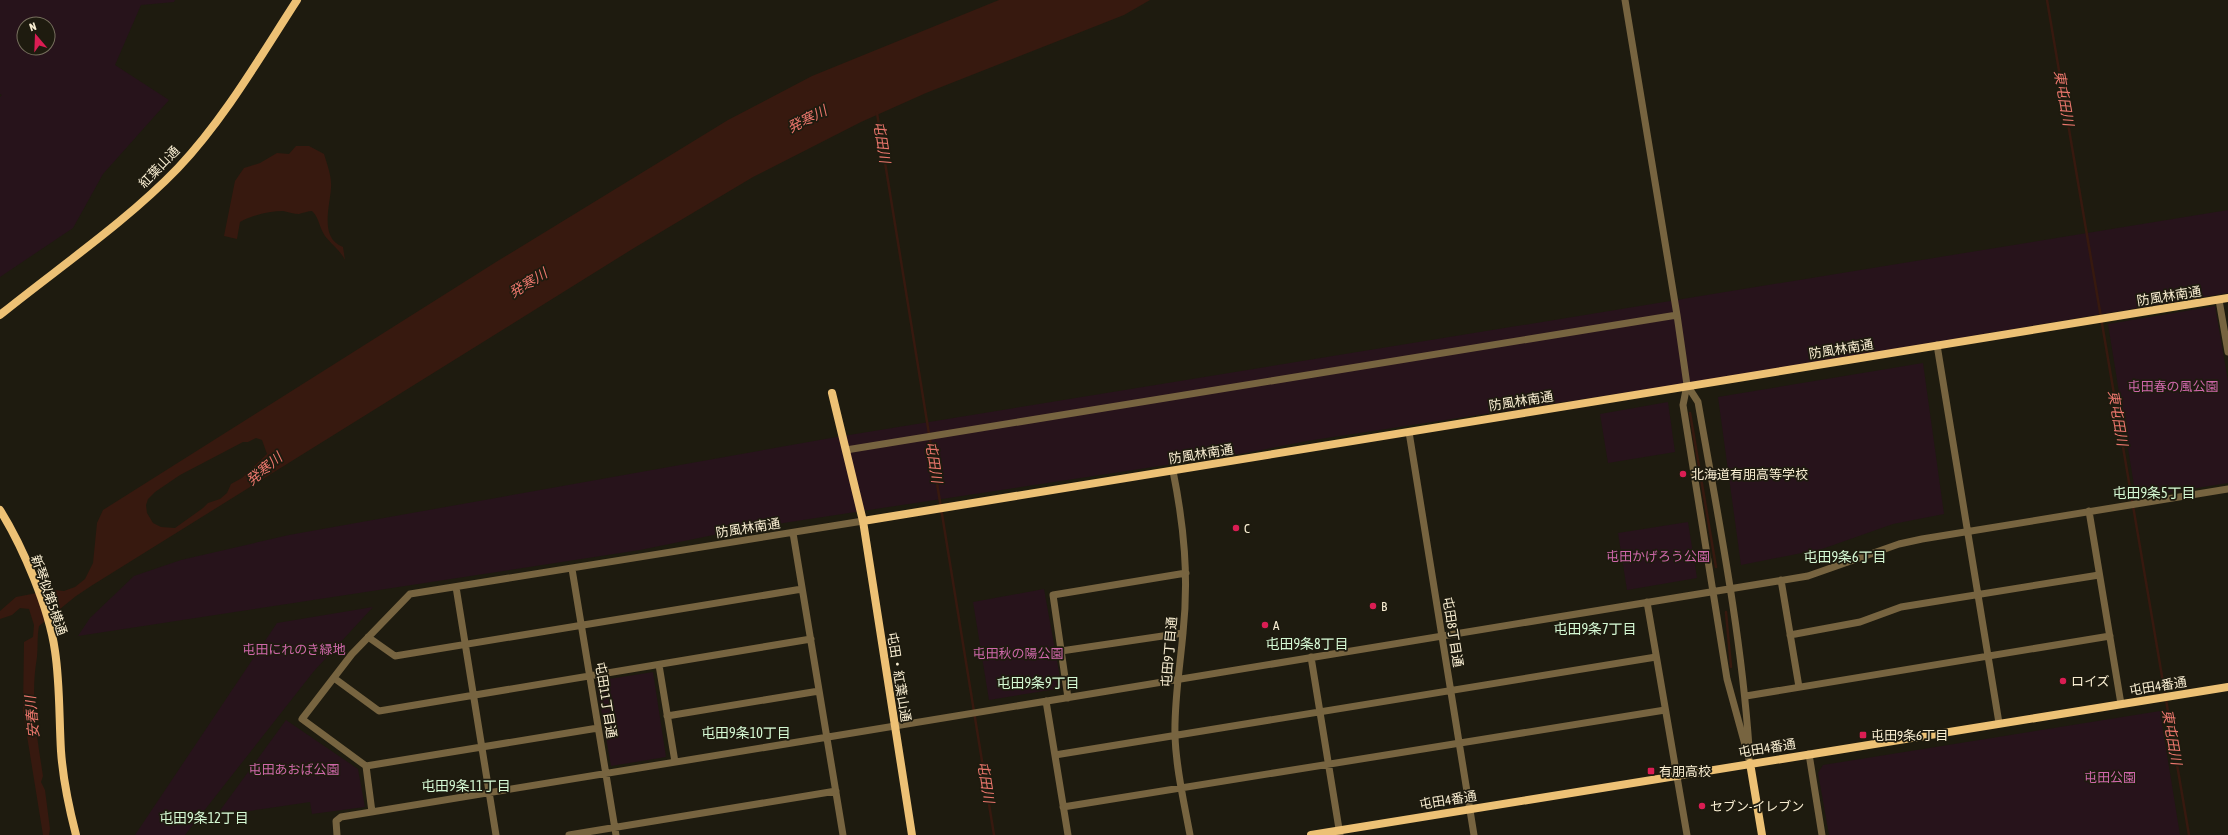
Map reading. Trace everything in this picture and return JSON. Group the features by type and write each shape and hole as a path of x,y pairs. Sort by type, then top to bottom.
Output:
{"street":[{"name":"紅葉山通","path":"0,315 144,200 178,168 224,113 297,0"},
{"path":"1625,0 1677,315 1687,385 1683,405 1727,679 1750,763 1762,835"},
{"path":"2224,299 2228,352"},
{"name":"防風林南通","path":"366,766 302,719 368,637 410,594 950,508 1687,385 2224,299"},
{"path":"846,450 1677,315"},
{"path":"1937,345 1969,531 1999,723"},
{"path":"1687,385 1698,402 1730,588 1746,696 1750,763"},
{"name":"屯田・紅葉山通","path":"832,394 863,521 912,835"},
{"name":"屯田8丁目通","path":"1409,432 1474,835"},
{"name":"屯田9丁目通","path":"1173,470 1182,515 1186,573 1184,633 1177,680 1175,736 1190,835"},
{"path":"337,835 336,821 341,817 1808,576 1840,566 1898,544 2228,489"},
{"name":"新琴似第5横通","path":"0,510 30,569 52,635 55,652 62,760 70,813 76,835"},
{"path":"2089,511 2121,704"},
{"path":"793,533 843,835"},
{"name":"屯田11丁目通","path":"572,569 616,835"},
{"path":"1068,698 1053,595 1186,573"},
{"path":"1790,635 1860,622 1901,607 2100,575"},
{"path":"1780,580 1799,687"},
{"path":"456,587 496,835"},
{"path":"368,637 395,656 802,589"},
{"path":"1647,602 1687,835"},
{"path":"1061,651 1184,633"},
{"path":"1746,696 2110,636"},
{"path":"334,678 379,712 811,639"},
{"path":"1311,657 1339,833"},
{"path":"1055,755 1656,657"},
{"path":"658,665 675,762"},
{"name":"屯田4番通","path":"1311,835 1339,833 1470,809 2228,686"},
{"path":"667,716 819,691"},
{"path":"1046,702 1068,835"},
{"path":"1063,807 1665,710"},
{"path":"372,812 366,766 598,728"},
{"path":"1809,754 1822,835"},
{"path":"569,835 836,791"}],"green space":[{"path":"0,0 175,0 174,2 141,5 115,65 169,100 103,174 73,228 0,277 0,97 2,95 0,94"},
{"path":"2228,210 2228,293 1709,380 1307,441 1246,453 743,529 640,550 78,636 90,618 134,576 181,560 289,535 831,438"},
{"name":"屯田春の風公園","path":"2215,306 2228,381 2228,483 2136,498 2108,324"},
{"path":"1923,363 1944,514 1893,524 1822,549 1741,565 1718,397"},
{"path":"1668,402 1675,452 1608,463 1600,414"},
{"name":"屯田かげろう公園","path":"1688,522 1697,578 1627,590 1618,533"},
{"name":"屯田秋の陽公園","path":"1044,589 1062,688 989,700 973,602"},
{"name":"屯田にれのき緑地","path":"373,607 314,671 185,835 135,835 277,623"},
{"path":"653,672 666,757 611,766 596,681"},
{"name":"屯田公園","path":"2160,711 2180,835 1829,835 1818,773 1823,765"},
{"name":"屯田あおば公園","path":"286,720 358,769 365,807 312,814 310,802 216,816"}],"water":[{"path":"999,0 1150,0 1124,15 926,93 861,122 753,177 634,248 76,596 39,626 38,630 34,702 43,776 41,782 45,790 50,829 49,835 43,835 23,711 24,642 33,637 34,625 29,609 20,608 12,615 0,619 0,611 16,597 53,590 64,591 75,587 85,579 93,563 97,523 103,510 496,262 728,120 812,76","holes":["256,438 262,440 267,454 242,478 231,484 227,493 220,499 208,503 175,528 161,527 153,523 147,513 146,505 148,499 155,492 180,475 243,442 248,442"]},
{"path":"296,146 309,146 324,154 331,179 328,229 331,237 336,243 343,247 345,260 341,253 325,236 316,216 312,211 299,214 278,211 255,215 240,222 237,239 224,236 235,181 244,168 260,163 277,153 289,154"}],"waterway":[{"name":"東屯田川","path":"2047,0 2189,835"},
{"name":"屯田川","path":"877,113 994,835"},
{"path":"1690,413 1716,567"},
{"path":"1726,612 1731,667"}],"place":[{"name":"北海道有朋高等学校","path":"1683,474"},
{"name":"C","path":"1236,528"},
{"name":"B","path":"1373,606"},
{"name":"A","path":"1265,625"},
{"name":"ロイズ","path":"2063,681"},
{"name":"屯田9条6丁目","path":"1863,735"},
{"name":"有朋高校","path":"1651,771"},
{"name":"セブン-イレブン","path":"1702,806"}],"district":[{"name":"屯田9条5丁目","path":"2154,493"},
{"name":"屯田9条6丁目","path":"1845,557"},
{"name":"屯田9条7丁目","path":"1595,629"},
{"name":"屯田9条8丁目","path":"1307,644"},
{"name":"屯田9条9丁目","path":"1038,683"},
{"name":"屯田9条10丁目","path":"746,733"},
{"name":"屯田9条11丁目","path":"466,786"},
{"name":"屯田9条12丁目","path":"204,818"}],"water label":[{"name":"発寒川","path":"807,119"},
{"name":"発寒川","path":"528,283"},
{"name":"発寒川","path":"264,469"},
{"name":"安春川","path":"32,717"}]}
